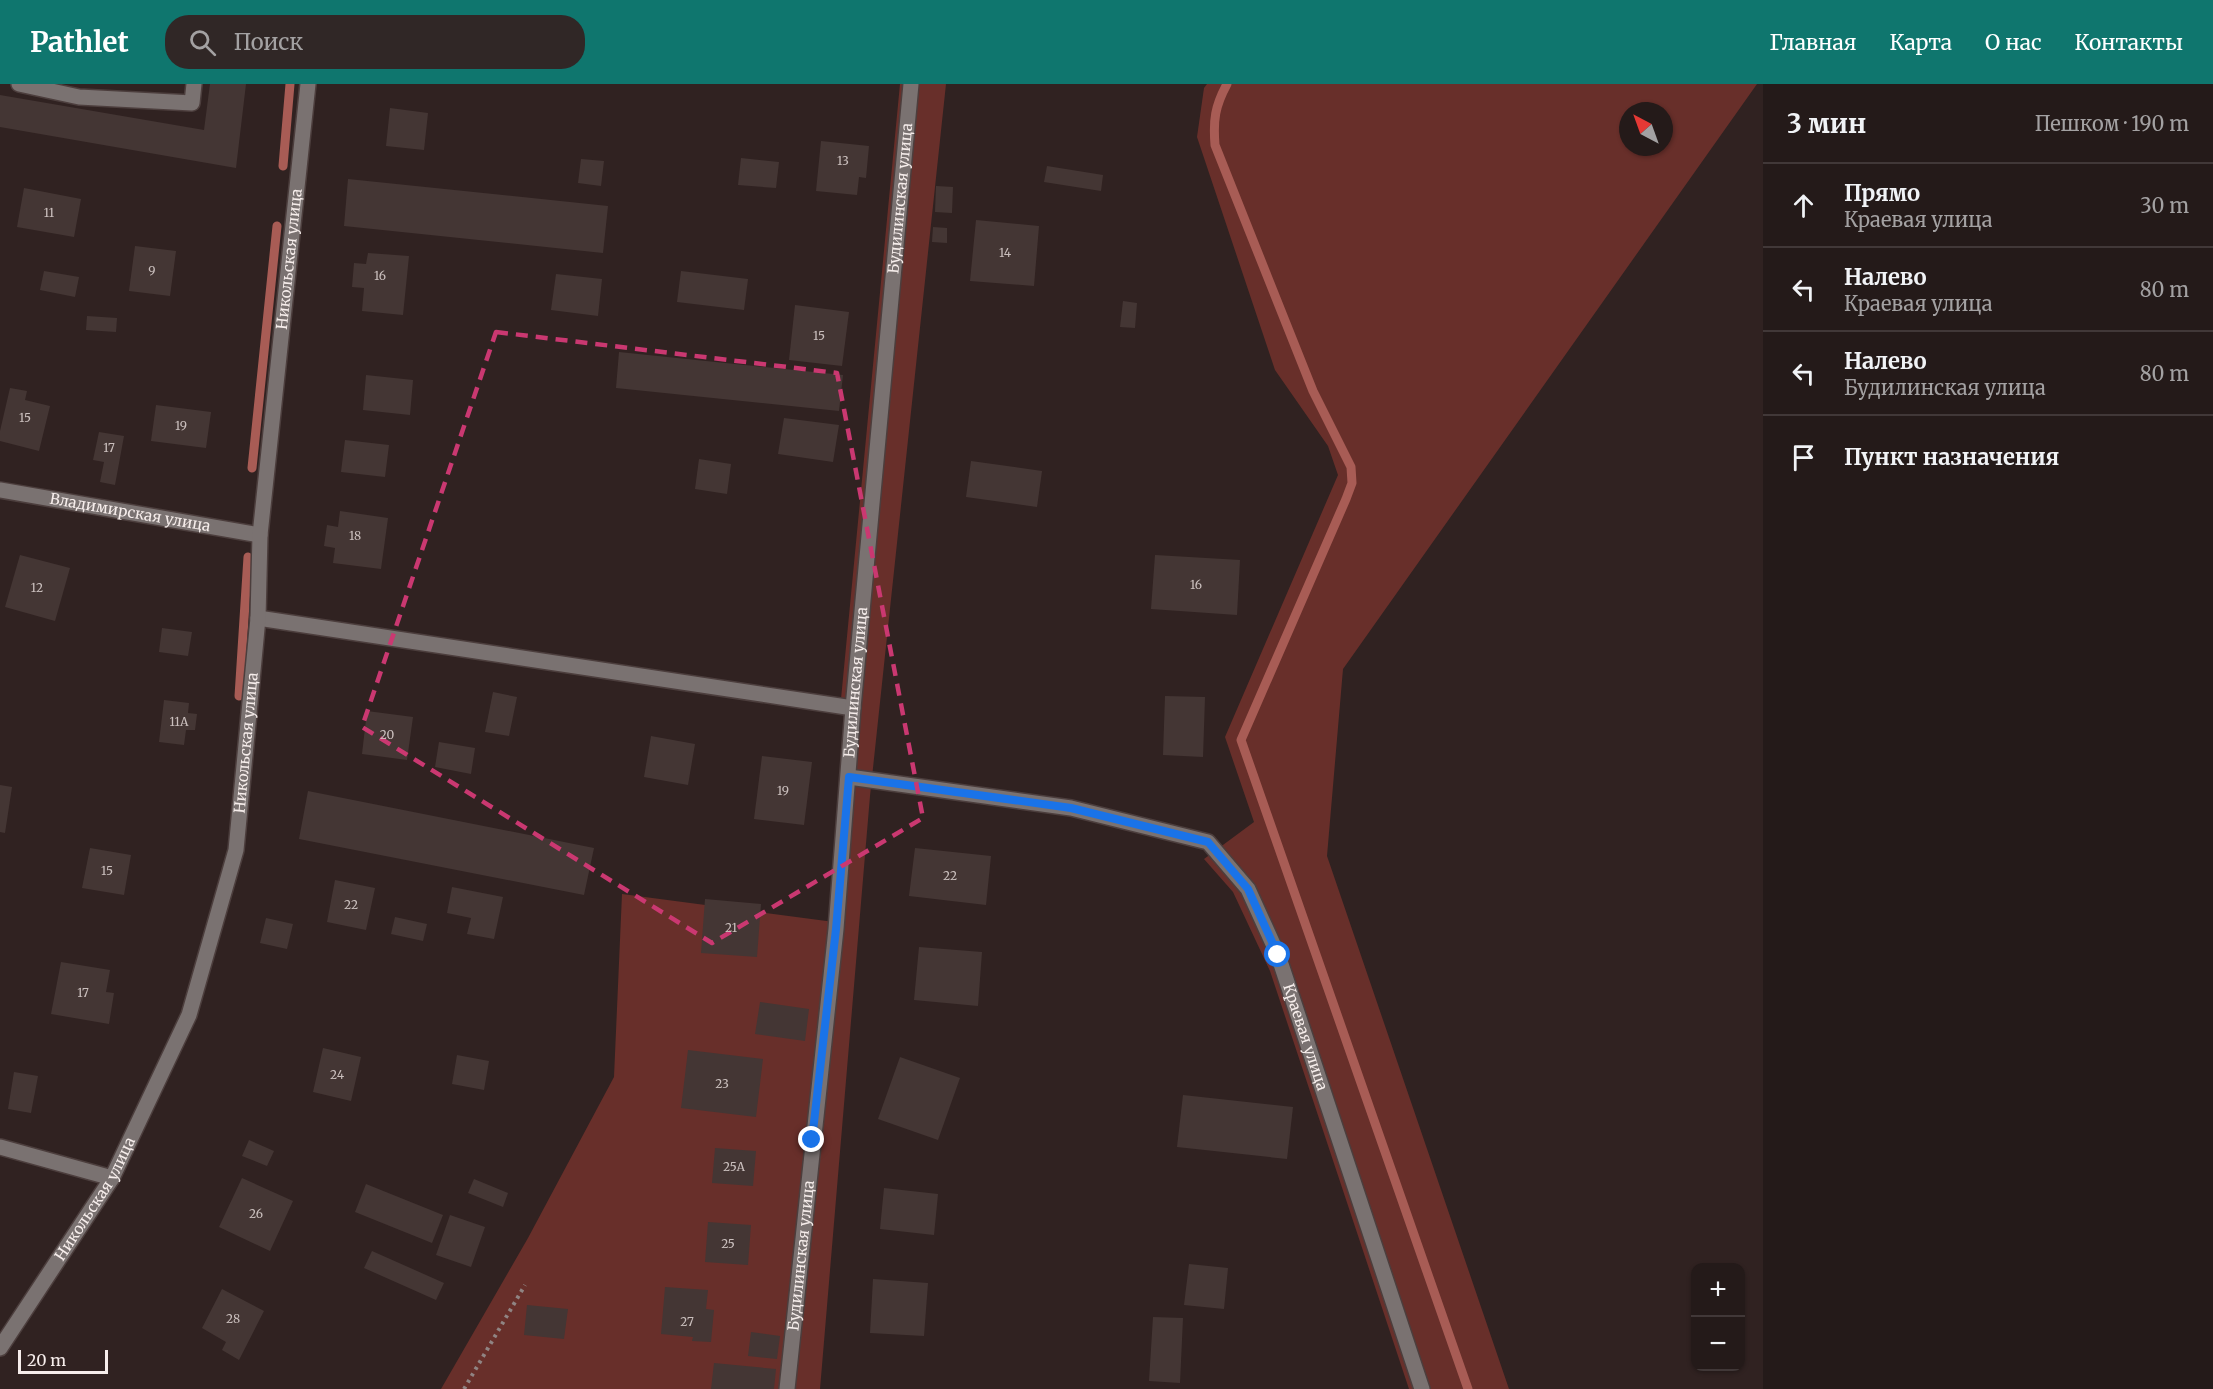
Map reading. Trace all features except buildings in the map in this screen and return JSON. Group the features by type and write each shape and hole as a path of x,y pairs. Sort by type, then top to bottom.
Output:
{"street":[{"path":"19,84 80,97 192,103 194,84"},
{"name":"Никольская улица","path":"0,1348 112,1178 189,1015 236,850 258,618 260,535 308,84"},
{"name":"Будилинская улица","path":"787,1389 836,929 853,708 911,84"},
{"name":"Владимирская улица","path":"0,490 260,535"},
{"path":"258,618 853,708"},
{"name":"Краевая улица","path":"849,777 1071,808 1208,842 1248,889 1278,955 1422,1389"},
{"path":"0,1147 112,1178"}],"path":[{"path":"464,1389 525,1284"}],"highlighted area":[{"path":"496,332 837,373 923,818 712,943 362,727"}],"shaded area":[{"path":"900,84 946,84 870,796 820,1389 441,1389 528,1238 614,1077 622,894 834,922 849,733 841,699"},
{"path":"1207,84 1757,84 1343,669 1327,856 1509,1389 1409,1389 1270,971 1233,892 1204,859 1254,822 1225,737 1338,475 1328,446 1275,370 1197,137 1204,88"}],"waterway":[{"path":"283,166 290,84"},
{"path":"1227,84 1216,113 1215,145 1313,391 1351,467 1352,483 1241,740 1468,1389"},
{"path":"252,468 277,226"},
{"path":"239,696 248,557"}],"route":[{"path":"812,1140 836,929 849,777 1071,808 1208,842 1248,889 1278,955"}]}
